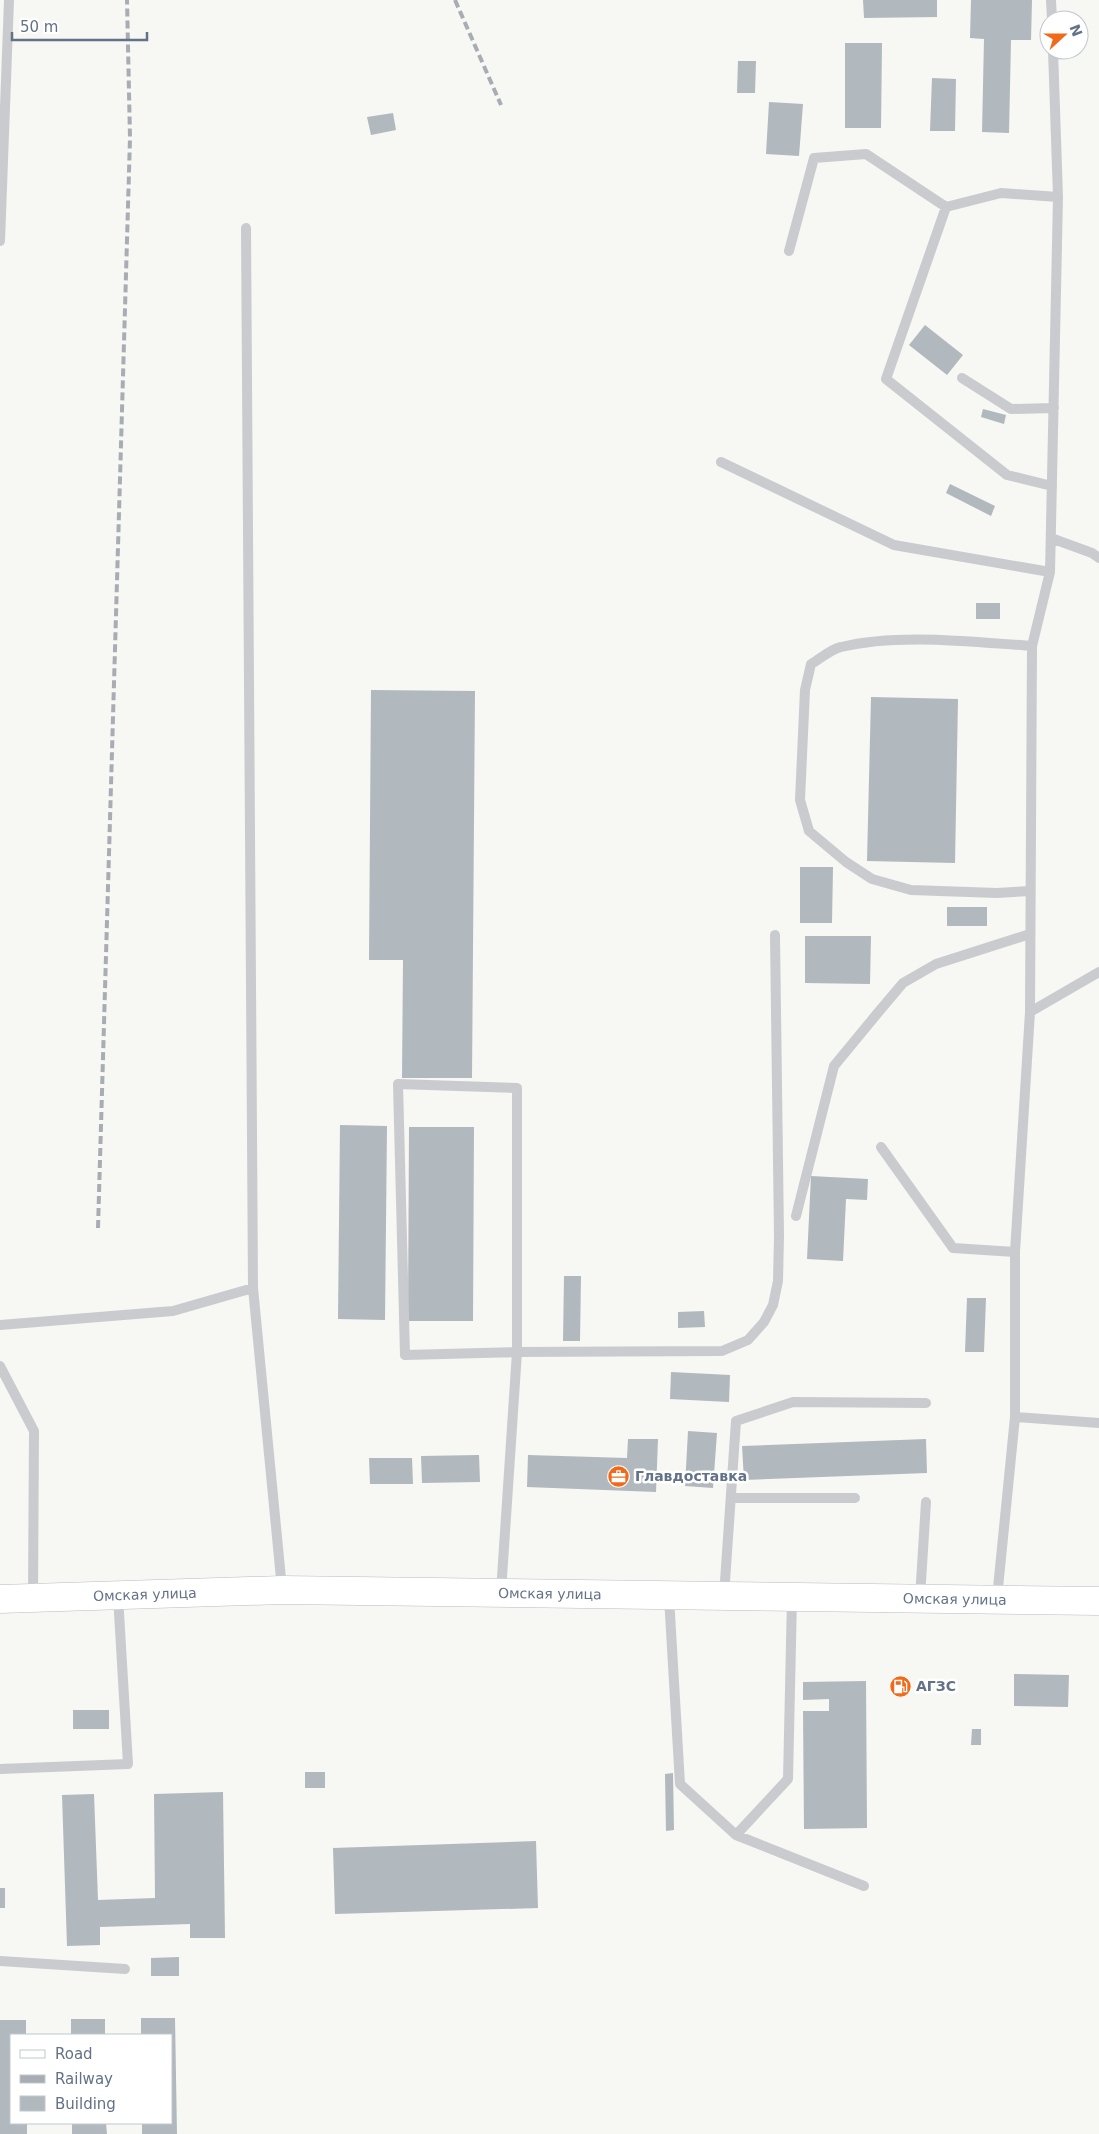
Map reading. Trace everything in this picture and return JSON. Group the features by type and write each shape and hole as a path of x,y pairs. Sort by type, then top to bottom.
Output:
{"main road":[{"name":"Омская улица","path":"0,1599 282,1590 1099,1601"}],"lane":[{"path":"0,241 9,0"},
{"path":"997,1599 1015,1417 1015,1252 1030,1012 1032,646 1050,572 1058,197 1053,60"},
{"path":"789,251 814,158 866,154 946,207 1001,193 1058,197"},
{"path":"946,207 886,379 1007,475 1052,486"},
{"path":"246,228 253,1288 282,1590"},
{"path":"962,378 1011,409 1054,408"},
{"path":"721,462 894,545 1050,572"},
{"path":"1051,538 1092,552 1099,558"},
{"path":"1030,891 997,893 912,890 872,878 846,862 809,831 800,800 804,690 811,664 839,647 886,641 936,639 1032,646"},
{"path":"796,1216 834,1066 876,1015 903,983 936,964 1030,934"},
{"path":"500,1593 517,1352 517,1088 398,1084 405,1355 517,1352 722,1352 748,1340 764,1322 773,1305 778,1281 779,1236 774,935"},
{"path":"1030,1012 1099,972"},
{"path":"881,1147 954,1248 1015,1252"},
{"path":"0,1325 173,1311 253,1288"},
{"path":"0,1366 34,1431 34,1597"},
{"path":"724,1597 736,1421 793,1402 926,1403"},
{"path":"1015,1417 1099,1423"},
{"path":"731,1498 855,1498"},
{"path":"920,1599 926,1502"},
{"path":"0,1769 128,1764 118,1596"},
{"path":"669,1596 680,1784 736,1835 864,1886"},
{"path":"736,1835 788,1779 792,1598"},
{"path":"0,1961 125,1969"}],"building":[{"path":"863,0 937,0 937,17 864,18"},
{"path":"971,0 1032,0 1031,40 1011,40 1009,133 982,132 984,39 970,38"},
{"path":"845,43 882,43 881,128 845,128"},
{"path":"738,61 756,61 755,93 737,93"},
{"path":"932,78 956,79 955,131 930,131"},
{"path":"769,102 803,104 799,156 766,154"},
{"path":"393,113 396,130 371,135 367,117"},
{"path":"925,325 963,355 947,375 909,345"},
{"path":"983,409 1006,415 1004,424 981,417"},
{"path":"950,484 995,506 991,516 946,493"},
{"path":"976,603 1000,603 1000,619 976,619"},
{"path":"371,690 475,691 472,1078 402,1078 403,960 369,960"},
{"path":"871,697 958,699 955,863 867,861"},
{"path":"800,867 833,867 832,923 800,923"},
{"path":"947,907 987,907 987,926 947,926"},
{"path":"805,936 871,936 870,984 805,983"},
{"path":"340,1125 387,1126 385,1320 338,1319"},
{"path":"409,1127 474,1127 473,1321 408,1321"},
{"path":"811,1176 868,1179 867,1200 846,1199 843,1261 807,1259"},
{"path":"564,1276 581,1276 580,1341 563,1341"},
{"path":"967,1298 986,1298 984,1352 965,1352"},
{"path":"704,1311 705,1327 678,1328 678,1312"},
{"path":"671,1372 730,1375 729,1402 670,1399"},
{"path":"688,1431 717,1433 713,1488 685,1486"},
{"path":"628,1439 658,1439 656,1492 527,1487 528,1455 627,1458"},
{"path":"926,1439 927,1473 744,1480 742,1446"},
{"path":"479,1455 480,1482 422,1483 421,1456"},
{"path":"369,1458 412,1458 413,1484 370,1484"},
{"path":"1014,1674 1069,1675 1068,1707 1014,1706"},
{"path":"866,1681 867,1828 804,1829 803,1711 829,1711 829,1699 803,1700 803,1682"},
{"path":"73,1710 109,1710 109,1729 73,1729"},
{"path":"972,1729 981,1729 981,1745 971,1745"},
{"path":"305,1772 325,1772 325,1788 305,1788"},
{"path":"673,1773 674,1830 666,1831 665,1774"},
{"path":"223,1792 225,1938 190,1938 190,1924 100,1927 100,1945 67,1946 62,1795 94,1794 98,1900 155,1898 154,1794"},
{"path":"536,1841 538,1908 335,1914 333,1848"},
{"path":"0,1888 5,1888 5,1908 0,1908"},
{"path":"179,1957 179,1976 151,1976 151,1958"},
{"path":"141,2018 175,2018 177,2134 142,2134 142,2124 172,2124 172,2034 141,2034"},
{"path":"71,2019 105,2019 105,2034 71,2034"},
{"path":"0,2020 26,2020 26,2034 10,2034 10,2124 27,2124 27,2134 0,2134"},
{"path":"72,2124 106,2124 107,2134 72,2134"}],"railway":[{"path":"98,1228 130,138 127,0"},
{"path":"455,0 501,105"}],"place":[{"name":"Главдоставка","path":"619,1476"},
{"name":"АГЗС","path":"900,1686"}]}
